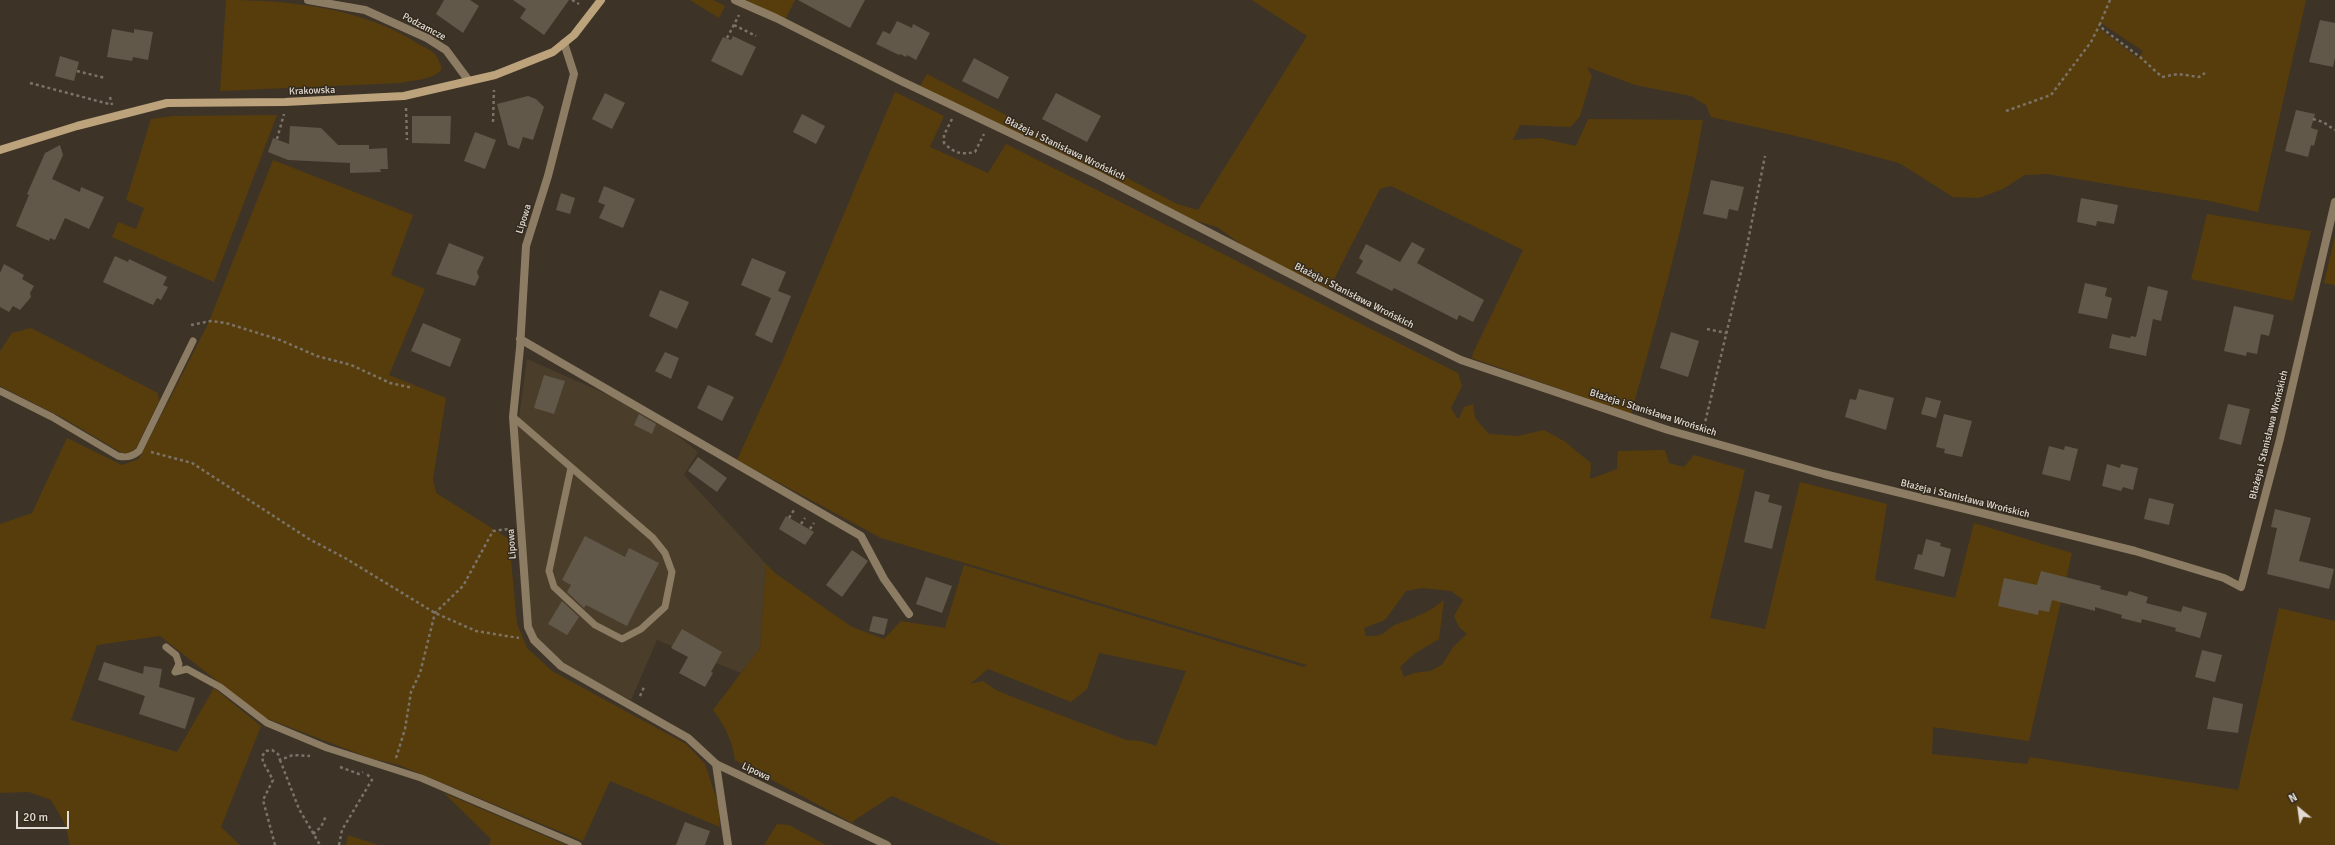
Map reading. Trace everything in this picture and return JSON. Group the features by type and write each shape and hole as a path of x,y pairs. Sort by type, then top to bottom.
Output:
{"street":[{"name":"Podzamcze","path":"308,0 365,10 421,35 446,50 469,81"},
{"name":"Krakowska","path":"0,150 77,126 167,103 285,102 404,96 495,75 539,59 553,52 574,35 601,0"},
{"name":"Błażeja i Stanisława Wrońskich","path":"735,0 776,18 953,106 1096,174 1379,320 1461,360 1701,440 1824,474 2135,551 2224,578 2241,587 2280,439 2335,202"},
{"name":"Lipowa","path":"564,43 574,74 548,176 526,246 520,339 512,417 528,627 534,640 561,666 688,738 716,764 887,845"},
{"path":"520,339 861,536 884,579 909,614"},
{"path":"716,764 728,845"}],"lane":[{"path":"0,391 52,417 118,456 124,458 134,455 138,451 193,341"},
{"path":"512,417 653,538 665,554 672,572 665,607 641,629 622,640 595,625 560,593 554,587 549,571 571,468"},
{"path":"166,647 176,655 179,664 175,672 187,668 195,672 220,687 267,723 327,748 438,785 483,806 578,845"}],"path":[{"path":"572,0 579,4"},
{"path":"2006,111 2051,95 2091,42 2110,0"},
{"path":"727,38 739,15"},
{"path":"2100,24 2103,29 2140,56 2162,77 2178,74 2199,77 2205,73"},
{"path":"734,25 756,36"},
{"path":"77,71 105,78"},
{"path":"30,83 112,105"},
{"path":"493,122 494,90"},
{"path":"953,106 952,120 944,134 944,143 951,150 963,154 975,152 988,122"},
{"path":"276,139 284,115"},
{"path":"407,116 407,140"},
{"path":"2313,119 2323,122 2335,130"},
{"path":"1701,440 1765,156"},
{"path":"191,325 211,321 242,328 280,340 317,356 351,365 390,383 413,388"},
{"path":"1707,329 1726,333"},
{"path":"138,451 160,453 192,463 309,539 345,558 435,613 476,632 534,640"},
{"path":"390,768 398,754 411,692 420,673 435,613 463,586 493,531 521,528"},
{"path":"274,845 263,800 274,780 263,762 262,756 266,751 272,750 278,754 297,803 320,845"},
{"path":"280,760 293,755 317,758"},
{"path":"338,766 359,774 365,772 372,780 342,830 339,845"},
{"path":"313,834 321,827 326,816"}],"shaded area":[{"path":"226,0 250,0 300,4 349,14 396,31 429,50 435,54 442,68 435,75 430,77 401,83 220,91"},
{"path":"690,0 713,0 725,6 719,18"},
{"path":"742,0 795,0 785,20"},
{"path":"1252,0 2306,0 2258,212 2210,201 2047,174 2025,175 2003,189 1979,198 1953,197 1899,163 1809,139 1711,117 1706,105 1691,96 1635,85 1587,67 1592,76 1580,116 1571,127 1520,125 1513,140 1540,138 1576,146 1588,119 1703,120 1680,231 1631,414 1472,358 1473,353 1523,250 1391,186 1380,189 1329,289 1249,250 1217,227 1193,220 920,86 927,74 1177,204 1198,210 1307,36","holes":["2101,23 2143,51 2138,58 2099,28"]},
{"path":"895,92 944,116 930,147 988,173 1006,144 1458,373 1462,386 1451,408 1457,418 1459,418 1464,407 1473,404 1475,418 1489,434 1518,436 1544,430 1564,441 1591,463 1590,479 1617,469 1618,451 1665,450 1669,463 1684,467 1694,455 1745,470 1710,618 1765,629 1800,482 1887,504 1875,580 1955,598 1974,523 2072,553 2029,741 1933,727 1932,754 2027,764 2030,757 2238,790 2279,608 2335,621 2335,845 1002,845 892,796 853,821 854,824 735,760 732,746 727,734 713,710 760,648 766,564 775,573 852,627 884,639 901,621 945,628 964,565 1304,667 1307,665 881,538 737,460 782,362","holes":["1422,588 1451,591 1463,600 1454,616 1459,627 1467,634 1453,647 1442,665 1430,671 1414,673 1404,677 1400,667 1414,654 1439,639 1444,600 1422,614 1392,626 1382,634 1366,636 1364,628 1385,620 1406,591","1099,653 1186,671 1156,746 1141,741 1126,740 1010,696 996,690 983,681 970,684 988,669 1071,702 1087,689"]},
{"path":"277,115 214,282 112,237 118,222 136,229 144,208 126,200 151,119 173,116"},
{"path":"273,160 413,215 391,275 425,289 389,375 446,398 433,479 436,493 509,539 517,624 527,648 552,671 686,744 705,764 718,803 720,827 610,781 583,841 399,765 370,758 263,717 160,636 97,645 71,720 177,752 214,688 261,726 221,827 240,845 70,845 65,824 51,800 29,792 0,793 0,524 32,513 67,438 122,465 139,459 208,324"},
{"path":"2207,214 2311,231 2293,301 2191,279"},
{"path":"2335,236 2335,285 2324,283"},
{"path":"31,328 158,393 159,401 136,448 129,453 122,453 63,418 0,386 0,351 12,333"},
{"path":"527,359 622,401 658,420 698,452 684,475 766,564 760,648 741,673 657,640 631,700 562,664 541,645 531,631 517,433"},
{"path":"444,793 566,845 489,845 491,839"},
{"path":"777,824 789,825 826,845 764,845"},
{"path":"348,835 378,845 346,845"}],"building":[{"path":"444,0 470,0 479,6 463,33 436,14"},
{"path":"513,0 569,0 544,35 520,18 526,9"},
{"path":"798,0 865,0 850,28"},
{"path":"2320,20 2335,23 2335,58 2333,67 2309,62"},
{"path":"897,21 912,28 913,24 930,33 916,60 907,55 906,57 900,54 899,55 876,44 883,31 890,34"},
{"path":"112,29 134,33 134,29 153,32 148,60 133,57 132,61 107,57"},
{"path":"733,36 756,47 742,76 711,61 723,37 731,40"},
{"path":"60,56 79,62 74,81 55,76"},
{"path":"974,58 1009,77 998,99 962,81"},
{"path":"605,93 625,103 612,129 592,119"},
{"path":"1056,93 1101,116 1087,142 1042,119"},
{"path":"528,96 536,99 544,107 533,140 523,137 519,149 508,145 497,104"},
{"path":"2296,110 2315,114 2311,128 2318,130 2314,146 2311,145 2308,157 2285,151"},
{"path":"802,114 825,126 816,144 793,132"},
{"path":"412,116 451,116 450,144 412,143"},
{"path":"290,126 321,128 338,145 369,145 369,149 387,148 388,169 380,169 381,172 350,173 350,163 288,160 268,152 273,138 289,144"},
{"path":"475,132 496,140 485,169 464,161"},
{"path":"60,145 63,155 52,179 80,192 81,187 104,197 89,229 65,218 55,240 50,238 49,241 16,226 29,195 27,194 45,153"},
{"path":"1711,180 1744,187 1738,211 1729,209 1727,219 1703,214"},
{"path":"604,186 635,199 623,228 599,218 605,205 598,202"},
{"path":"561,193 575,198 570,214 556,210"},
{"path":"2081,198 2118,205 2114,224 2097,221 2096,226 2077,222"},
{"path":"1412,242 1425,249 1417,263 1484,300 1473,322 1459,315 1457,320 1394,288 1392,291 1356,273 1363,261 1359,258 1366,244 1400,262"},
{"path":"449,243 484,257 477,272 479,277 475,286 436,274"},
{"path":"115,256 128,262 129,259 167,277 163,285 168,287 161,300 157,298 153,305 103,282"},
{"path":"752,258 786,272 778,291 791,296 772,343 755,335 771,298 741,285"},
{"path":"4,264 24,275 22,279 34,286 30,293 31,297 20,310 13,306 9,312 0,307 0,273"},
{"path":"2085,283 2107,288 2105,296 2112,298 2107,319 2078,313"},
{"path":"2148,286 2168,291 2161,321 2153,319 2146,356 2109,348 2112,334 2130,338 2131,336 2136,337"},
{"path":"660,290 689,302 677,329 649,316"},
{"path":"2234,306 2274,315 2269,336 2261,334 2257,354 2247,352 2246,356 2224,351"},
{"path":"423,323 461,339 450,367 411,351"},
{"path":"1671,332 1699,341 1688,377 1660,368"},
{"path":"665,352 679,358 671,379 655,371"},
{"path":"544,375 565,381 554,414 534,408"},
{"path":"708,385 734,397 722,421 697,408"},
{"path":"1859,389 1894,398 1886,430 1845,417 1850,399 1856,400"},
{"path":"1926,397 1941,401 1936,418 1921,414"},
{"path":"2228,404 2250,409 2241,445 2219,439"},
{"path":"639,414 656,424 652,434 634,425"},
{"path":"1944,414 1972,421 1962,457 1944,453 1945,449 1936,447"},
{"path":"2049,446 2064,450 2065,446 2078,449 2070,481 2042,474"},
{"path":"698,457 727,478 717,492 688,471"},
{"path":"2107,464 2120,468 2121,464 2138,468 2133,490 2123,487 2121,491 2102,486"},
{"path":"1755,491 1770,495 1768,502 1782,506 1772,549 1744,542"},
{"path":"2149,498 2174,504 2169,525 2144,519"},
{"path":"2275,509 2311,518 2299,561 2334,569 2329,589 2267,574 2277,528 2271,527"},
{"path":"786,516 814,532 805,545 779,529"},
{"path":"585,536 625,557 629,548 659,563 627,626 586,605 584,608 567,592 571,585 562,580"},
{"path":"1926,539 1941,543 1940,546 1951,549 1944,577 1914,569 1918,554 1922,555"},
{"path":"852,550 868,561 842,597 826,585"},
{"path":"2041,571 2101,586 2100,589 2127,596 2129,591 2148,597 2146,603 2181,612 2183,606 2207,613 2200,638 2175,631 2176,628 2142,619 2141,623 2121,618 2122,615 2095,607 2095,611 2052,600 2049,612 2039,610 2038,615 1998,606 2004,578 2037,585"},
{"path":"926,577 952,586 942,613 916,604"},
{"path":"562,601 579,617 567,635 548,624"},
{"path":"873,616 888,619 884,635 869,631"},
{"path":"682,629 722,652 705,687 679,673 688,657 671,648"},
{"path":"2202,650 2222,655 2215,682 2195,677"},
{"path":"104,662 143,674 144,666 162,669 159,687 195,698 185,729 139,714 145,696 98,680"},
{"path":"2213,697 2243,704 2238,733 2207,729"},
{"path":"685,822 710,831 705,845 676,845"}]}
